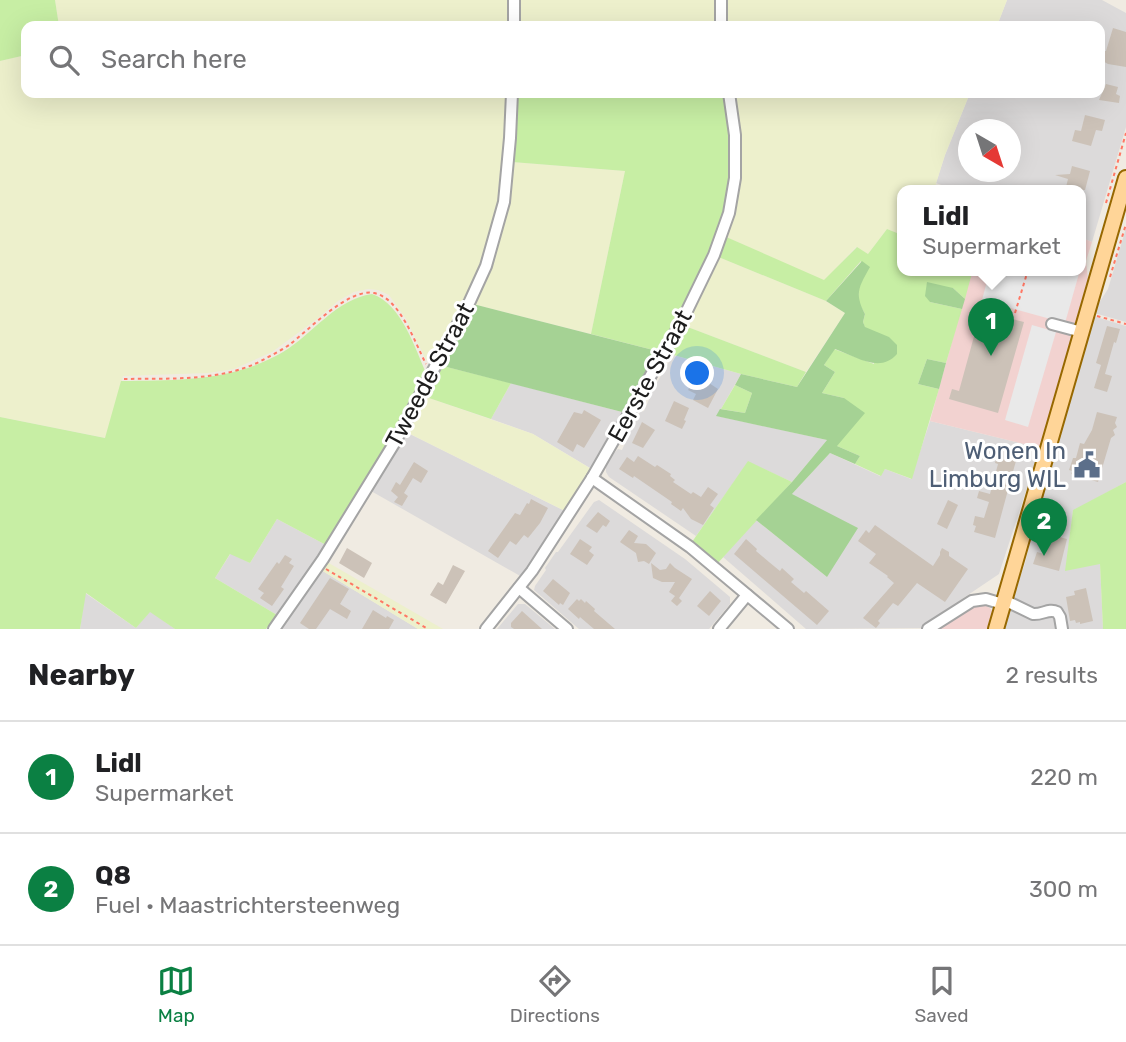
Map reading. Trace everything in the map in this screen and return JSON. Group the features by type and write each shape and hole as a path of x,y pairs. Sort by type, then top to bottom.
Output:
{"main road":[{"path":"996,629 1126,178"}],"street":[{"path":"514,0 514,21"},
{"path":"721,0 721,21"},
{"name":"Tweede Straat","path":"274,629 319,564 395,442 486,266 504,202 512,98"},
{"name":"Eerste Straat","path":"486,629 545,552 592,478 682,321 714,256 725,225 735,178 735,135 730,98"},
{"path":"1052,324 1082,332"},
{"path":"592,478 690,547 788,629"},
{"path":"519,588 567,629"},
{"path":"719,629 747,595"},
{"path":"929,629 972,601 986,599 1004,602 1033,614 1055,611 1059,614 1062,629"}],"path":[{"path":"1015,313 1026,276"},
{"path":"124,379 194,377 241,369 287,346 345,299 372,292 384,296 401,315 431,375"},
{"path":"1087,313 1126,324"},
{"path":"319,564 428,629"}],"shaded area":[{"path":"1007,0 1102,0 1126,13 1126,127 1092,242 1086,240 1086,185 936,183 958,123 958,182 1021,182 1021,119 960,119 968,98 1105,98 1105,21 999,21"},
{"path":"1126,228 1126,322 1094,313 1108,289"},
{"path":"1086,240 1092,242 1086,261"},
{"path":"1086,261 1088,279 1040,448 930,421 970,276 1086,276"},
{"path":"988,276 1078,276 1065,323 982,300"},
{"path":"1093,316 1126,326 1126,482 1073,511 1066,570 1100,563 1103,629 1003,629 1025,563 1053,450"},
{"path":"1032,325 1056,332 1028,427 1005,420"},
{"path":"673,355 741,374 717,416 827,440 792,482 748,462 696,536 609,477 606,472 615,452 622,450 637,416 644,411"},
{"path":"511,383 622,412 590,468 533,434 491,419"},
{"path":"930,421 1040,448 999,574 922,626 923,628 806,629 723,557 756,520 827,577 792,494 830,453 880,476 885,469 911,479"},
{"path":"404,431 567,512 522,577 371,491 398,447"},
{"path":"599,500 685,559 730,597 730,604 709,629 579,629 534,590 556,552 594,502"},
{"path":"277,519 326,545 277,615 215,578 231,553 250,563"},
{"path":"321,570 418,629 281,629"},
{"path":"85,593 136,628 150,611 175,629 80,629"},
{"path":"518,604 525,604 555,629 497,629"},
{"path":"982,604 994,614 990,629 938,629 973,606"}],"green space":[{"path":"0,0 55,0 58,21 21,21 21,56 0,61"},
{"path":"55,0 510,0 510,21 58,21"},
{"path":"518,0 717,0 717,21 518,21"},
{"path":"725,0 1007,0 999,21 725,21"},
{"path":"21,56 21,98 509,98 502,191 483,264 435,358 426,360 406,319 389,295 368,289 354,292 338,301 272,352 234,369 208,373 123,376 106,438 0,417 0,61"},
{"path":"516,98 727,98 731,159 729,204 723,227 661,352 591,334 625,171 512,162"},
{"path":"732,98 968,98 936,185 897,185 897,233 887,229 868,254 856,247 824,281 724,236"},
{"path":"512,162 625,171 591,334 473,304"},
{"path":"887,229 897,233 897,276 971,276 965,299 953,288 930,302 962,309 946,363 927,359 918,384 939,389 912,479 885,469 881,476 855,464 860,456 837,446 844,398 822,393 835,372 824,365 834,349 874,364 874,332 865,328 865,314 858,301 861,261 826,301 716,256 724,236 824,280 857,247 868,254"},
{"path":"716,256 826,301 845,313 806,372 685,326"},
{"path":"862,261 870,267 859,290 865,314 863,322 865,327 889,337 897,345 897,354 883,363 875,363 835,349 824,365 835,372 822,393 844,398 865,413 837,446 860,456 855,464 830,453 792,494 858,528 827,577 756,520 827,440 716,416 720,409 745,413 752,393 735,385 741,374 797,387 845,313 826,301"},
{"path":"927,282 953,288 965,299 962,309 930,302 925,296"},
{"path":"372,294 392,307 399,317 427,375 326,545 277,519 250,563 230,554 215,578 277,615 266,629 175,629 150,612 136,628 86,593 80,629 0,629 0,417 105,438 121,381 204,377 244,369 283,352 336,310 359,297"},
{"path":"473,304 661,352 626,413 439,365"},
{"path":"685,326 806,372 797,387 670,354"},
{"path":"927,359 946,363 939,389 918,384"},
{"path":"439,365 511,383 491,419 423,396"},
{"path":"735,385 752,393 745,413 721,409"},
{"path":"423,396 533,434 593,470 567,512 404,431"},
{"path":"748,461 792,482 717,564 692,542"},
{"path":"1126,482 1126,629 1103,629 1100,564 1065,571 1073,510"},
{"path":"327,562 443,629 418,629 321,570"}],"building":[{"path":"1113,28 1126,32 1126,67 1105,62"},
{"path":"1106,84 1118,87 1116,94 1120,96 1119,103 1099,100 1105,98"},
{"path":"1085,115 1105,120 1102,131 1096,130 1091,146 1072,141 1075,130 1081,131"},
{"path":"1072,166 1090,171 1086,186 1066,185 1068,179 1055,175 1070,174"},
{"path":"981,311 1024,322 998,413 949,399 952,389 959,391"},
{"path":"1107,326 1120,329 1105,374 1112,376 1107,392 1094,388 1101,365 1096,363"},
{"path":"695,377 718,389 708,408 693,400 696,394 688,390"},
{"path":"674,401 689,408 682,429 665,421"},
{"path":"584,410 601,420 584,448 577,444 573,452 557,442 574,412 582,414"},
{"path":"1097,412 1117,417 1117,427 1113,430 1115,435 1111,438 1098,482 1071,474 1072,471 1069,470 1080,443 1084,444 1092,430"},
{"path":"642,422 655,430 643,448 632,443"},
{"path":"999,449 1011,453 1009,459 1016,461 995,538 974,532 976,526 973,525 975,516 984,518 989,502 977,498 979,491 990,494"},
{"path":"638,456 671,474 675,480 673,482 691,494 693,492 701,497 708,487 718,494 710,505 714,508 703,525 691,519 683,508 681,511 634,476 633,478 619,469 627,457 634,462"},
{"path":"414,462 428,471 421,483 413,478 404,493 408,496 402,506 394,502 398,497 391,491 396,482 400,485"},
{"path":"531,499 548,508 540,523 528,538 524,535 516,545 510,541 498,558 488,551 515,513 520,515"},
{"path":"948,500 958,505 947,529 937,524"},
{"path":"598,512 610,521 597,533 586,526"},
{"path":"875,525 933,566 942,548 968,569 945,602 917,583 898,606 893,603 878,621 880,623 876,628 863,618 894,583 869,563 876,554 858,541 866,530 869,533"},
{"path":"629,530 638,536 634,543 646,544 656,553 649,564 638,562 636,553 620,542"},
{"path":"1052,535 1067,539 1059,571 1033,564 1037,552 1044,554"},
{"path":"580,539 592,547 589,551 594,555 587,565 570,554"},
{"path":"746,539 769,562 780,571 782,568 794,579 791,582 829,611 817,625 734,554"},
{"path":"347,548 372,563 364,578 339,563"},
{"path":"285,555 292,559 289,563 294,566 281,587 284,589 272,606 260,598 264,593 258,589"},
{"path":"651,563 660,570 666,569 670,563 692,579 679,598 682,601 677,606 671,601 675,596 669,592 675,582 662,582 653,578"},
{"path":"453,565 465,571 446,604 430,595 438,582 443,585"},
{"path":"330,578 349,589 340,604 351,611 347,619 330,609 316,629 309,629 300,623"},
{"path":"553,579 570,593 563,605 559,605 543,591"},
{"path":"1086,588 1093,621 1080,624 1075,620 1070,621 1066,597 1075,595 1074,591"},
{"path":"710,591 721,601 709,616 697,606"},
{"path":"577,599 585,603 586,601 615,629 594,629 580,617 579,619 568,609"},
{"path":"373,610 394,620 389,629 362,629"},
{"path":"522,611 542,629 511,627 511,623"}],"place":[{"name":"Lidl","path":"991,356"},
{"name":"Wonen In Limburg WIL","path":"1087,465"},
{"name":"Q8","path":"1044,556"}]}
